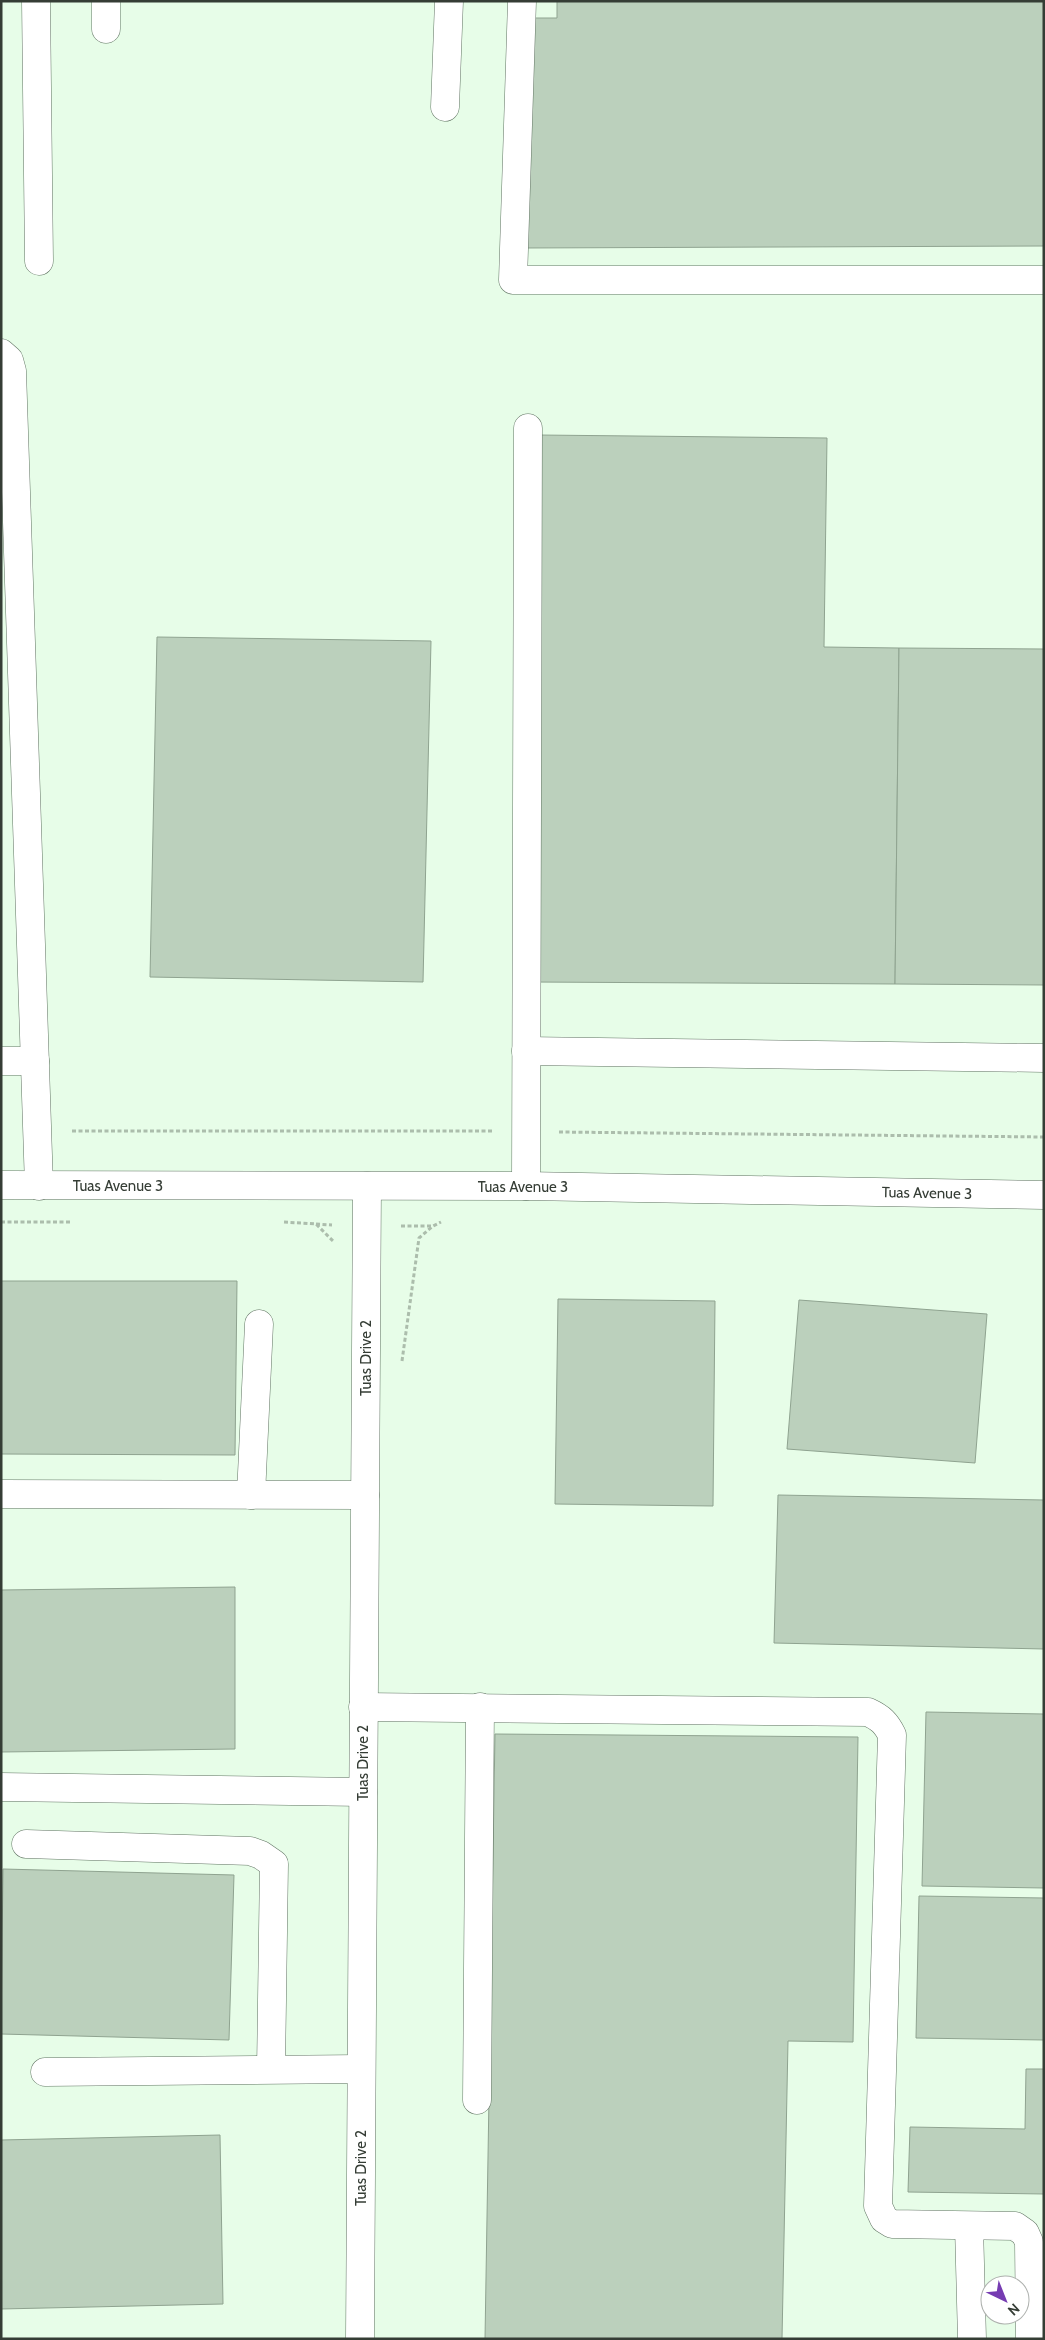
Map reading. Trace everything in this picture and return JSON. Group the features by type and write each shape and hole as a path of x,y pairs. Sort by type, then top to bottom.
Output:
{"street":[{"path":"36,1 39,261"},
{"path":"106,1 106,29"},
{"path":"445,107 449,1"},
{"path":"522,1 513,280 1044,280"},
{"path":"1,352 9,360 12,371 39,1186"},
{"path":"526,1186 528,428"},
{"path":"526,1051 1044,1058"},
{"path":"1,1061 35,1060"},
{"name":"Tuas Avenue 3","path":"1,1185 526,1186 1044,1195"},
{"name":"Tuas Drive 2","path":"360,2339 367,1186"},
{"path":"252,1495 259,1324"},
{"path":"1,1494 365,1495"},
{"path":"363,1707 868,1712 880,1718 892,1735 878,2206 884,2219 892,2224 1015,2226 1026,2233 1029,2242 1030,2339"},
{"path":"477,2100 480,1707"},
{"path":"1,1787 363,1792"},
{"path":"26,1844 250,1851 261,1855 274,1864 271,2069"},
{"path":"45,2072 361,2069"},
{"path":"969,2226 972,2339"}],"path":[{"path":"1,1222 79,1222"},
{"path":"281,1222 316,1224 334,1242"}],"building":[{"path":"557,1 1044,1 1044,246 524,248 524,18 557,18"},
{"path":"539,435 827,438 824,647 899,648 895,984 531,982"},
{"path":"157,637 431,641 423,982 150,977"},
{"path":"899,648 1044,649 1044,985 895,984"},
{"path":"1,1281 237,1281 235,1455 1,1454"},
{"path":"558,1299 715,1301 713,1506 555,1504"},
{"path":"799,1300 987,1314 975,1463 787,1449"},
{"path":"778,1495 1044,1500 1044,1649 774,1643"},
{"path":"235,1587 235,1749 1,1752 1,1590"},
{"path":"926,1712 1044,1714 1044,1888 922,1886"},
{"path":"495,1734 858,1737 853,2042 788,2041 782,2339 485,2339"},
{"path":"3,1869 234,1875 229,2040 1,2034"},
{"path":"919,1896 1044,1898 1044,2040 916,2038"},
{"path":"1026,2069 1044,2069 1044,2194 908,2192 910,2127 1025,2129"},
{"path":"220,2135 223,2304 1,2309 1,2140"}]}
